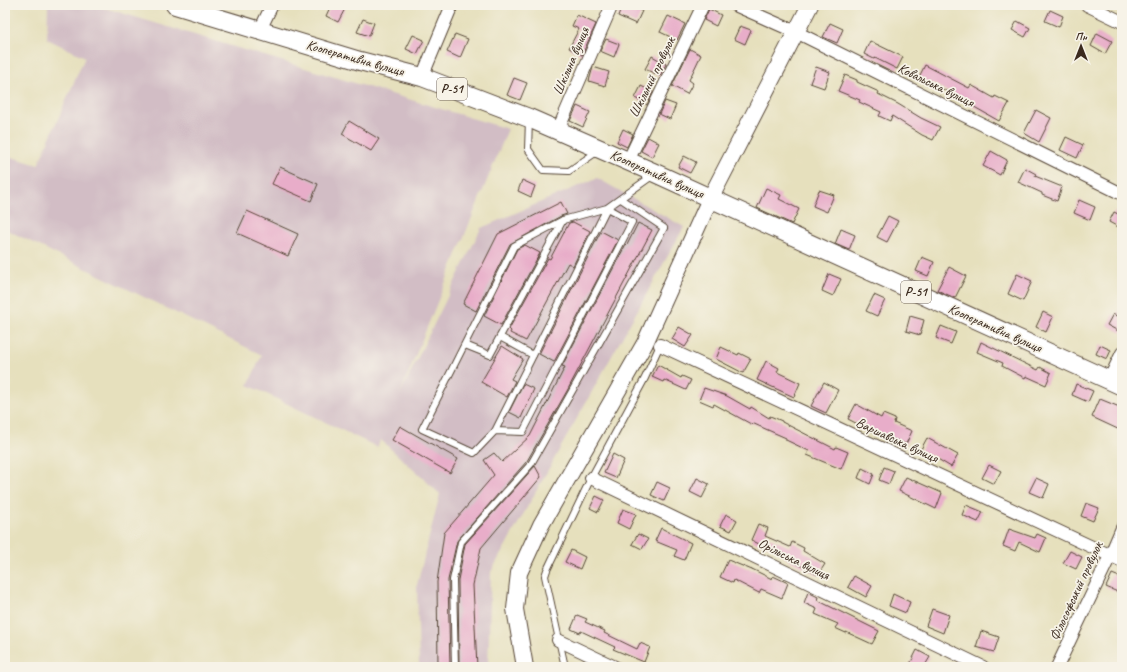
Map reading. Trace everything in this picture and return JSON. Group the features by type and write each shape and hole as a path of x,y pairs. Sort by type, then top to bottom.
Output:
{"main road":[{"name":"Кооперативна вулиця","path":"176,5 360,61 422,77 529,118 602,149 1116,383"}],"street":[{"path":"260,30 272,5"},
{"path":"422,77 452,5"},
{"name":"Шкільна вулиця","path":"558,130 612,5"},
{"name":"Шкільний провулок","path":"628,161 703,5"},
{"name":"Ковальська вулиця","path":"735,5 796,32 1122,194"},
{"path":"525,667 515,608 519,573 541,525 645,343 710,198 810,5"},
{"path":"1087,5 1122,22"},
{"name":"Варшавська вулиця","path":"660,345 1122,561"},
{"path":"1116,383 1122,353"},
{"name":"Орільська вулиця","path":"591,478 983,667"},
{"name":"Філософський провулок","path":"1057,667 1122,528"},
{"path":"558,640 615,667"}],"lane":[{"path":"529,118 528,149 543,170 569,171 602,149"},
{"path":"607,208 495,431 474,453 422,429 514,246 563,220 607,208 655,173"},
{"path":"454,667 453,580 461,542 531,464 664,228 620,198"},
{"path":"495,431 523,432 632,222 607,208"},
{"path":"465,345 490,355 563,220"},
{"path":"500,337 533,355"},
{"path":"565,667 545,576 591,478 645,378 660,345"}],"shaded area":[{"path":"48,5 95,5 508,129 399,396 481,228 597,178 684,227 491,572 488,667 419,667 417,585 440,494 381,440 377,447 248,385 262,355 5,229 5,155 38,165 85,57 47,39"}],"building":[{"path":"331,5 347,5 338,22 326,16"},
{"path":"622,5 628,5 642,11 636,24 618,16"},
{"path":"709,9 721,15 716,26 704,20"},
{"path":"1050,10 1063,16 1059,27 1045,21"},
{"path":"577,15 596,24 582,55 569,48 579,29 572,26"},
{"path":"668,16 685,24 677,40 660,32"},
{"path":"363,19 374,23 369,36 357,32"},
{"path":"1017,21 1030,28 1025,37 1012,30"},
{"path":"830,23 843,29 837,43 823,37"},
{"path":"740,26 751,30 745,44 734,39"},
{"path":"1097,33 1112,41 1105,54 1091,46"},
{"path":"455,34 468,39 460,58 447,52"},
{"path":"413,35 424,40 417,54 406,49"},
{"path":"606,39 619,44 614,57 600,51"},
{"path":"870,41 903,57 897,69 864,54"},
{"path":"690,49 701,55 689,80 693,83 687,94 672,86"},
{"path":"652,56 666,64 660,76 645,69"},
{"path":"925,65 969,88 971,85 994,98 995,96 1009,103 999,121 932,83 931,85 918,79"},
{"path":"593,67 609,72 605,86 589,81"},
{"path":"816,67 830,72 824,88 810,83"},
{"path":"845,75 879,92 878,94 940,127 933,140 922,135 892,116 890,121 879,116 881,112 859,102 860,100 838,91"},
{"path":"514,78 527,83 520,100 507,95"},
{"path":"641,86 653,92 647,105 635,98"},
{"path":"665,101 676,105 670,119 659,114"},
{"path":"577,106 590,112 583,127 570,121"},
{"path":"1036,110 1051,118 1039,142 1024,133"},
{"path":"349,121 379,139 371,151 342,134"},
{"path":"623,129 633,134 627,147 617,142"},
{"path":"648,137 659,143 652,157 641,151"},
{"path":"1066,137 1083,145 1077,158 1060,150"},
{"path":"991,151 1007,160 1000,175 983,166"},
{"path":"684,156 696,162 690,173 678,167"},
{"path":"280,167 318,184 311,201 272,184"},
{"path":"1025,168 1036,174 1035,176 1062,187 1057,201 1018,182"},
{"path":"522,180 535,186 531,197 518,191"},
{"path":"766,188 781,195 779,199 799,209 792,224 757,208"},
{"path":"819,190 834,195 827,212 813,206"},
{"path":"1079,200 1095,207 1090,220 1074,213"},
{"path":"561,202 567,214 510,244 476,311 463,304 498,234"},
{"path":"247,211 298,234 288,256 237,233"},
{"path":"1114,212 1122,216 1122,229 1109,222"},
{"path":"888,216 898,221 887,242 877,237"},
{"path":"573,222 590,231 573,266 568,263 526,341 510,333 511,331 509,329 548,258 550,259 569,223"},
{"path":"638,223 652,230 567,391 527,461 457,541 448,580 450,667 438,667 437,582 444,533 494,475 484,460 494,453 502,462 530,436 565,367 562,366"},
{"path":"841,229 855,235 849,250 835,244"},
{"path":"601,231 618,240 554,362 539,354"},
{"path":"525,245 540,253 501,325 484,316 517,249"},
{"path":"922,257 934,262 928,276 916,271"},
{"path":"949,267 966,276 955,298 937,290"},
{"path":"829,274 841,279 833,296 822,291"},
{"path":"1017,274 1032,281 1023,301 1008,294"},
{"path":"874,295 885,300 877,316 866,311"},
{"path":"1122,304 1122,333 1107,325 1113,314 1116,316"},
{"path":"1043,312 1053,317 1046,332 1036,327"},
{"path":"910,316 924,320 920,335 906,331"},
{"path":"941,326 956,332 951,344 936,338"},
{"path":"679,327 693,335 685,347 672,339"},
{"path":"981,342 1038,370 1040,367 1051,373 1046,385 1026,376 1025,378 1002,366 1003,363 977,352"},
{"path":"1100,345 1111,350 1107,359 1096,354"},
{"path":"502,346 523,359 511,379 515,381 507,397 481,382"},
{"path":"721,347 751,359 743,373 716,359"},
{"path":"766,361 779,368 777,372 800,383 794,397 757,380"},
{"path":"658,365 681,378 682,376 691,380 686,390 664,380 663,382 652,377"},
{"path":"824,382 838,390 826,413 811,406"},
{"path":"523,384 534,389 521,418 509,412"},
{"path":"1076,384 1093,391 1088,402 1072,395"},
{"path":"704,388 727,396 750,409 751,407 769,418 770,416 782,421 835,449 836,447 848,452 841,469 807,455 809,451 786,440 786,438 752,423 751,424 714,404 713,406 699,400"},
{"path":"1100,399 1122,408 1122,431 1092,417"},
{"path":"856,404 881,418 883,414 895,419 894,423 912,431 906,444 869,430 848,419"},
{"path":"400,426 458,459 450,473 392,440"},
{"path":"927,438 958,455 951,467 931,455 930,456 920,451"},
{"path":"613,454 624,460 616,478 604,473"},
{"path":"989,465 1001,471 994,484 982,478"},
{"path":"535,466 541,477 481,548 473,585 477,667 459,667 458,580 465,544"},
{"path":"884,467 894,471 889,484 879,480"},
{"path":"862,468 874,474 870,484 858,478"},
{"path":"906,477 942,493 936,509 899,491"},
{"path":"697,478 709,484 702,498 690,492"},
{"path":"1036,478 1049,484 1043,498 1029,492"},
{"path":"657,482 670,488 664,501 651,495"},
{"path":"596,496 604,500 598,512 590,508"},
{"path":"1086,503 1099,508 1093,521 1081,516"},
{"path":"966,505 983,512 978,522 962,515"},
{"path":"623,509 636,514 629,529 617,523"},
{"path":"726,514 737,520 731,531 720,526"},
{"path":"758,524 768,528 765,536 790,547 792,542 804,548 803,551 825,564 818,575 784,557 786,555 762,543 761,545 751,540"},
{"path":"661,528 691,543 684,560 674,556 677,550 655,541"},
{"path":"1009,529 1035,538 1037,534 1046,538 1040,552 1019,542 1015,551 1003,546"},
{"path":"638,534 648,539 642,549 632,544"},
{"path":"571,550 585,557 580,569 565,562"},
{"path":"1070,551 1082,557 1076,569 1063,563"},
{"path":"728,560 752,569 772,579 773,576 788,583 782,598 761,589 759,593 734,580 733,583 720,577"},
{"path":"1112,574 1122,578 1122,589 1120,593 1106,587"},
{"path":"854,576 872,586 866,597 848,587"},
{"path":"808,592 818,597 817,600 879,631 872,644 835,628 838,624 815,614 817,609 804,603"},
{"path":"893,594 910,602 906,613 889,606"},
{"path":"932,609 949,615 943,633 926,626"},
{"path":"577,615 587,619 585,622 605,631 604,633 637,649 640,643 650,647 644,662 613,649 615,647 581,631 580,633 571,629"},
{"path":"981,631 999,637 994,652 976,647"},
{"path":"917,650 930,657 924,667 916,667 910,664"}]}
